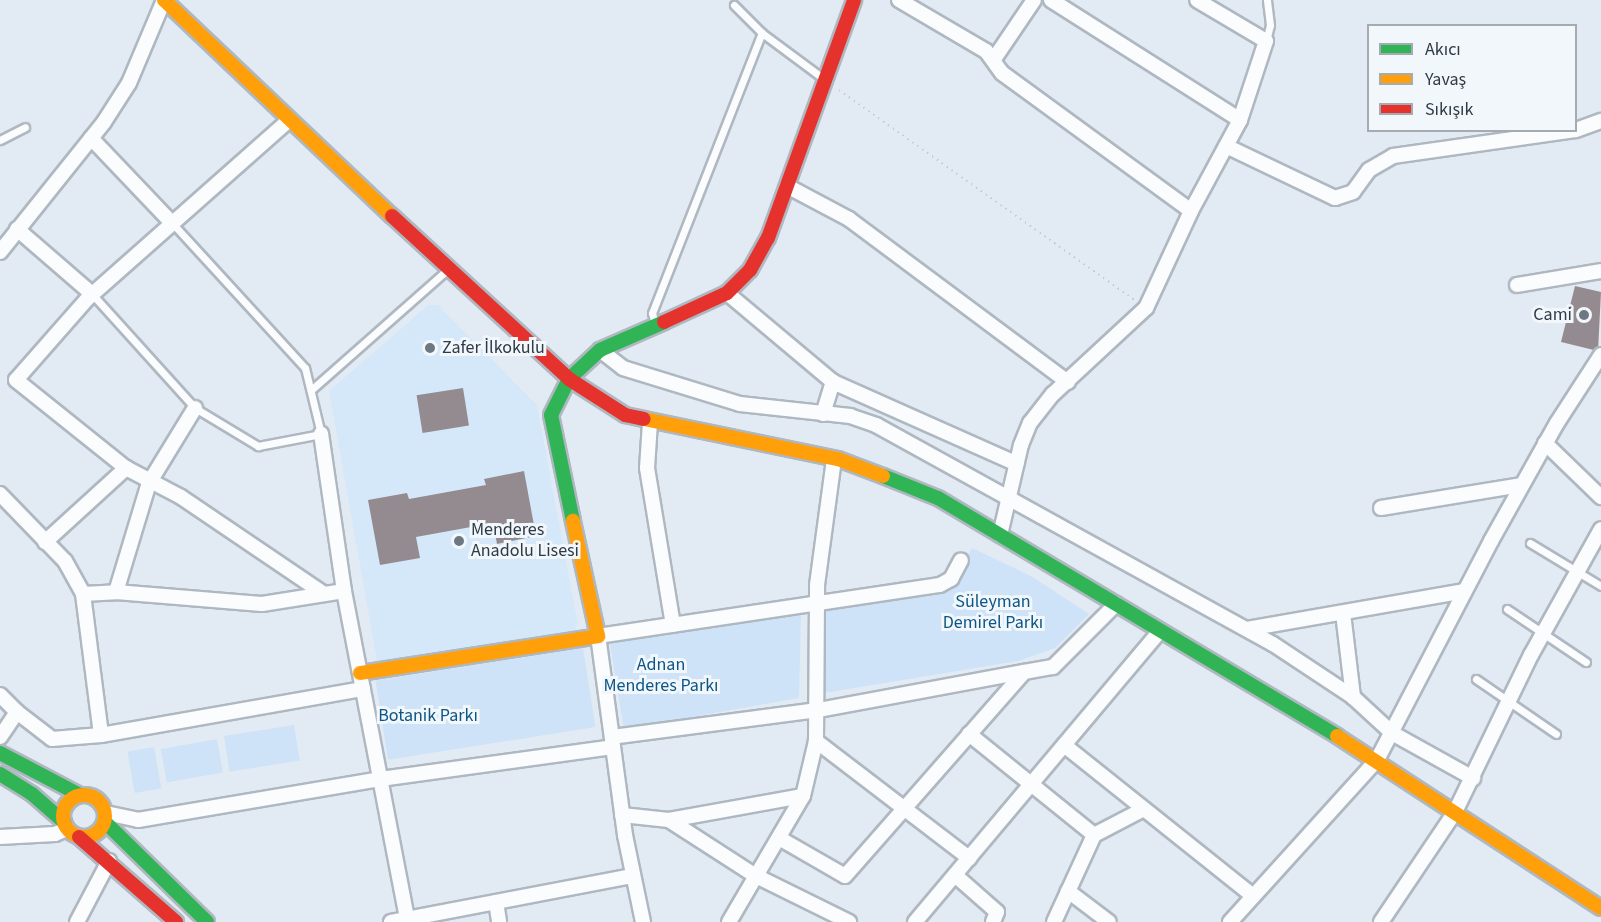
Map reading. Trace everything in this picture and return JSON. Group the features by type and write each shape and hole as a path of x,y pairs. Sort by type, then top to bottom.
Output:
{"street":[{"path":"3,243 91,138 129,83 164,0 288,121 569,379 625,415 834,459 938,498 1377,760 1601,908"},
{"path":"644,921 622,815 598,636 551,415 569,379 600,350 728,293 761,253 827,81 854,0"},
{"path":"899,0 986,51 1002,73 1191,211"},
{"path":"994,59 1034,0"},
{"path":"1052,0 1240,120"},
{"path":"1000,535 1011,500 1025,434 1037,412 1146,308 1191,211 1240,120 1266,41 1197,0"},
{"path":"288,121 92,294 16,380 126,468 149,483 182,497 324,594"},
{"path":"1577,129 1601,121"},
{"path":"1226,146 1335,198 1353,192 1369,170 1393,156 1561,132"},
{"path":"91,138 172,223"},
{"path":"787,186 849,219 1068,382"},
{"path":"17,229 92,294"},
{"path":"1517,285 1601,271"},
{"path":"728,293 833,382 1017,464"},
{"path":"600,350 623,368 740,404 850,416 876,424 1247,629 1353,697 1392,733 1473,778"},
{"path":"1230,922 1377,760 1545,443 1601,355"},
{"path":"823,414 833,382"},
{"path":"116,592 149,483 195,408"},
{"path":"650,422 647,468 673,625"},
{"path":"321,434 344,591 407,920"},
{"path":"1545,443 1601,497"},
{"path":"729,922 803,796 816,741 817,604 834,459"},
{"path":"45,542 126,468"},
{"path":"1381,508 1522,485"},
{"path":"0,494 65,561 83,594 101,735"},
{"path":"1381,922 1455,812 1543,633 1601,529"},
{"path":"360,673 940,585 951,579 961,560"},
{"path":"83,594 116,592 262,604 344,591"},
{"path":"1247,629 1465,591"},
{"path":"105,818 138,820 380,779 818,710 1053,667 1116,604"},
{"path":"1342,613 1353,697"},
{"path":"915,922 1160,631"},
{"path":"779,837 845,876 1024,672"},
{"path":"0,695 52,740 101,735 363,689"},
{"path":"0,737 17,712"},
{"path":"969,734 1094,835"},
{"path":"816,741 906,807 969,858"},
{"path":"1064,745 1253,896"},
{"path":"0,753 80,795 99,800 105,818 207,922"},
{"path":"0,774 33,794 109,861 168,919"},
{"path":"70,829 64,808 80,795"},
{"path":"622,815 669,820 803,796"},
{"path":"1054,922 1094,835 1144,809"},
{"path":"0,837 55,834 70,829 93,836 105,818"},
{"path":"669,820 756,876 849,922"},
{"path":"77,922 109,861"},
{"path":"955,875 997,912 993,922"},
{"path":"391,922 633,876"},
{"path":"1068,891 1108,922"},
{"path":"496,902 499,922"}],"lane":[{"path":"1266,41 1270,14 1267,0"},
{"path":"734,5 762,33 827,81"},
{"path":"656,327 652,314 656,302 762,33"},
{"path":"0,140 25,127"},
{"path":"92,294 195,408 258,446 321,434 305,368 172,223"},
{"path":"311,390 448,268"},
{"path":"1530,543 1601,586"},
{"path":"1507,609 1586,662"},
{"path":"1476,679 1556,734"}],"path":[{"path":"827,81 1146,308"}],"shaded area":[{"name":"Menderes Anadolu Lisesi","path":"428,305 438,305 537,405 578,625 571,634 377,661 329,391"}],"green space":[{"name":"Süleyman Demirel Parkı","path":"972,548 1031,576 1089,614 1055,648 1018,661 824,693 825,608 949,590"},
{"name":"Adnan Menderes Parkı","path":"801,614 799,698 624,729 609,638"},
{"name":"Botanik Parkı","path":"583,648 596,727 388,760 376,681"},
{"path":"294,725 300,761 230,772 224,736"},
{"path":"217,739 223,772 167,782 161,749"},
{"path":"154,747 161,788 135,793 127,752"}],"building":[{"name":"Cami","path":"1575,286 1601,292 1598,351 1561,342"},
{"path":"463,388 469,426 423,433 417,395"},
{"path":"524,471 536,536 497,544 493,523 416,537 420,558 380,565 368,500 407,493 409,499 486,485 484,479"}],"traffic: fast":[{"path":"573,521 551,415 569,379 600,350 664,322"},
{"path":"883,476 938,498 1337,736"},
{"path":"0,753 80,795"},
{"path":"0,774 32,794 64,822"},
{"path":"105,822 207,922"}],"traffic: slow":[{"path":"164,0 392,216"},
{"path":"644,419 838,459 883,476"},
{"path":"360,673 598,636 573,521"},
{"path":"1337,736 1601,908"},
{"path":"84,795 92,796 99,801 104,808 105,816 104,824 99,831 92,836 84,837 76,836 69,831 64,824 63,816 64,808 69,801 76,796 84,795"}],"traffic: jam":[{"path":"664,322 727,293 750,270 768,238 854,0"},
{"path":"392,216 569,379 625,415 644,419"},
{"path":"79,837 176,922"}],"place":[{"name":"Cami","path":"1584,315"},
{"name":"Zafer İlkokulu","path":"430,348"},
{"name":"Menderes Anadolu Lisesi","path":"459,541"}]}
